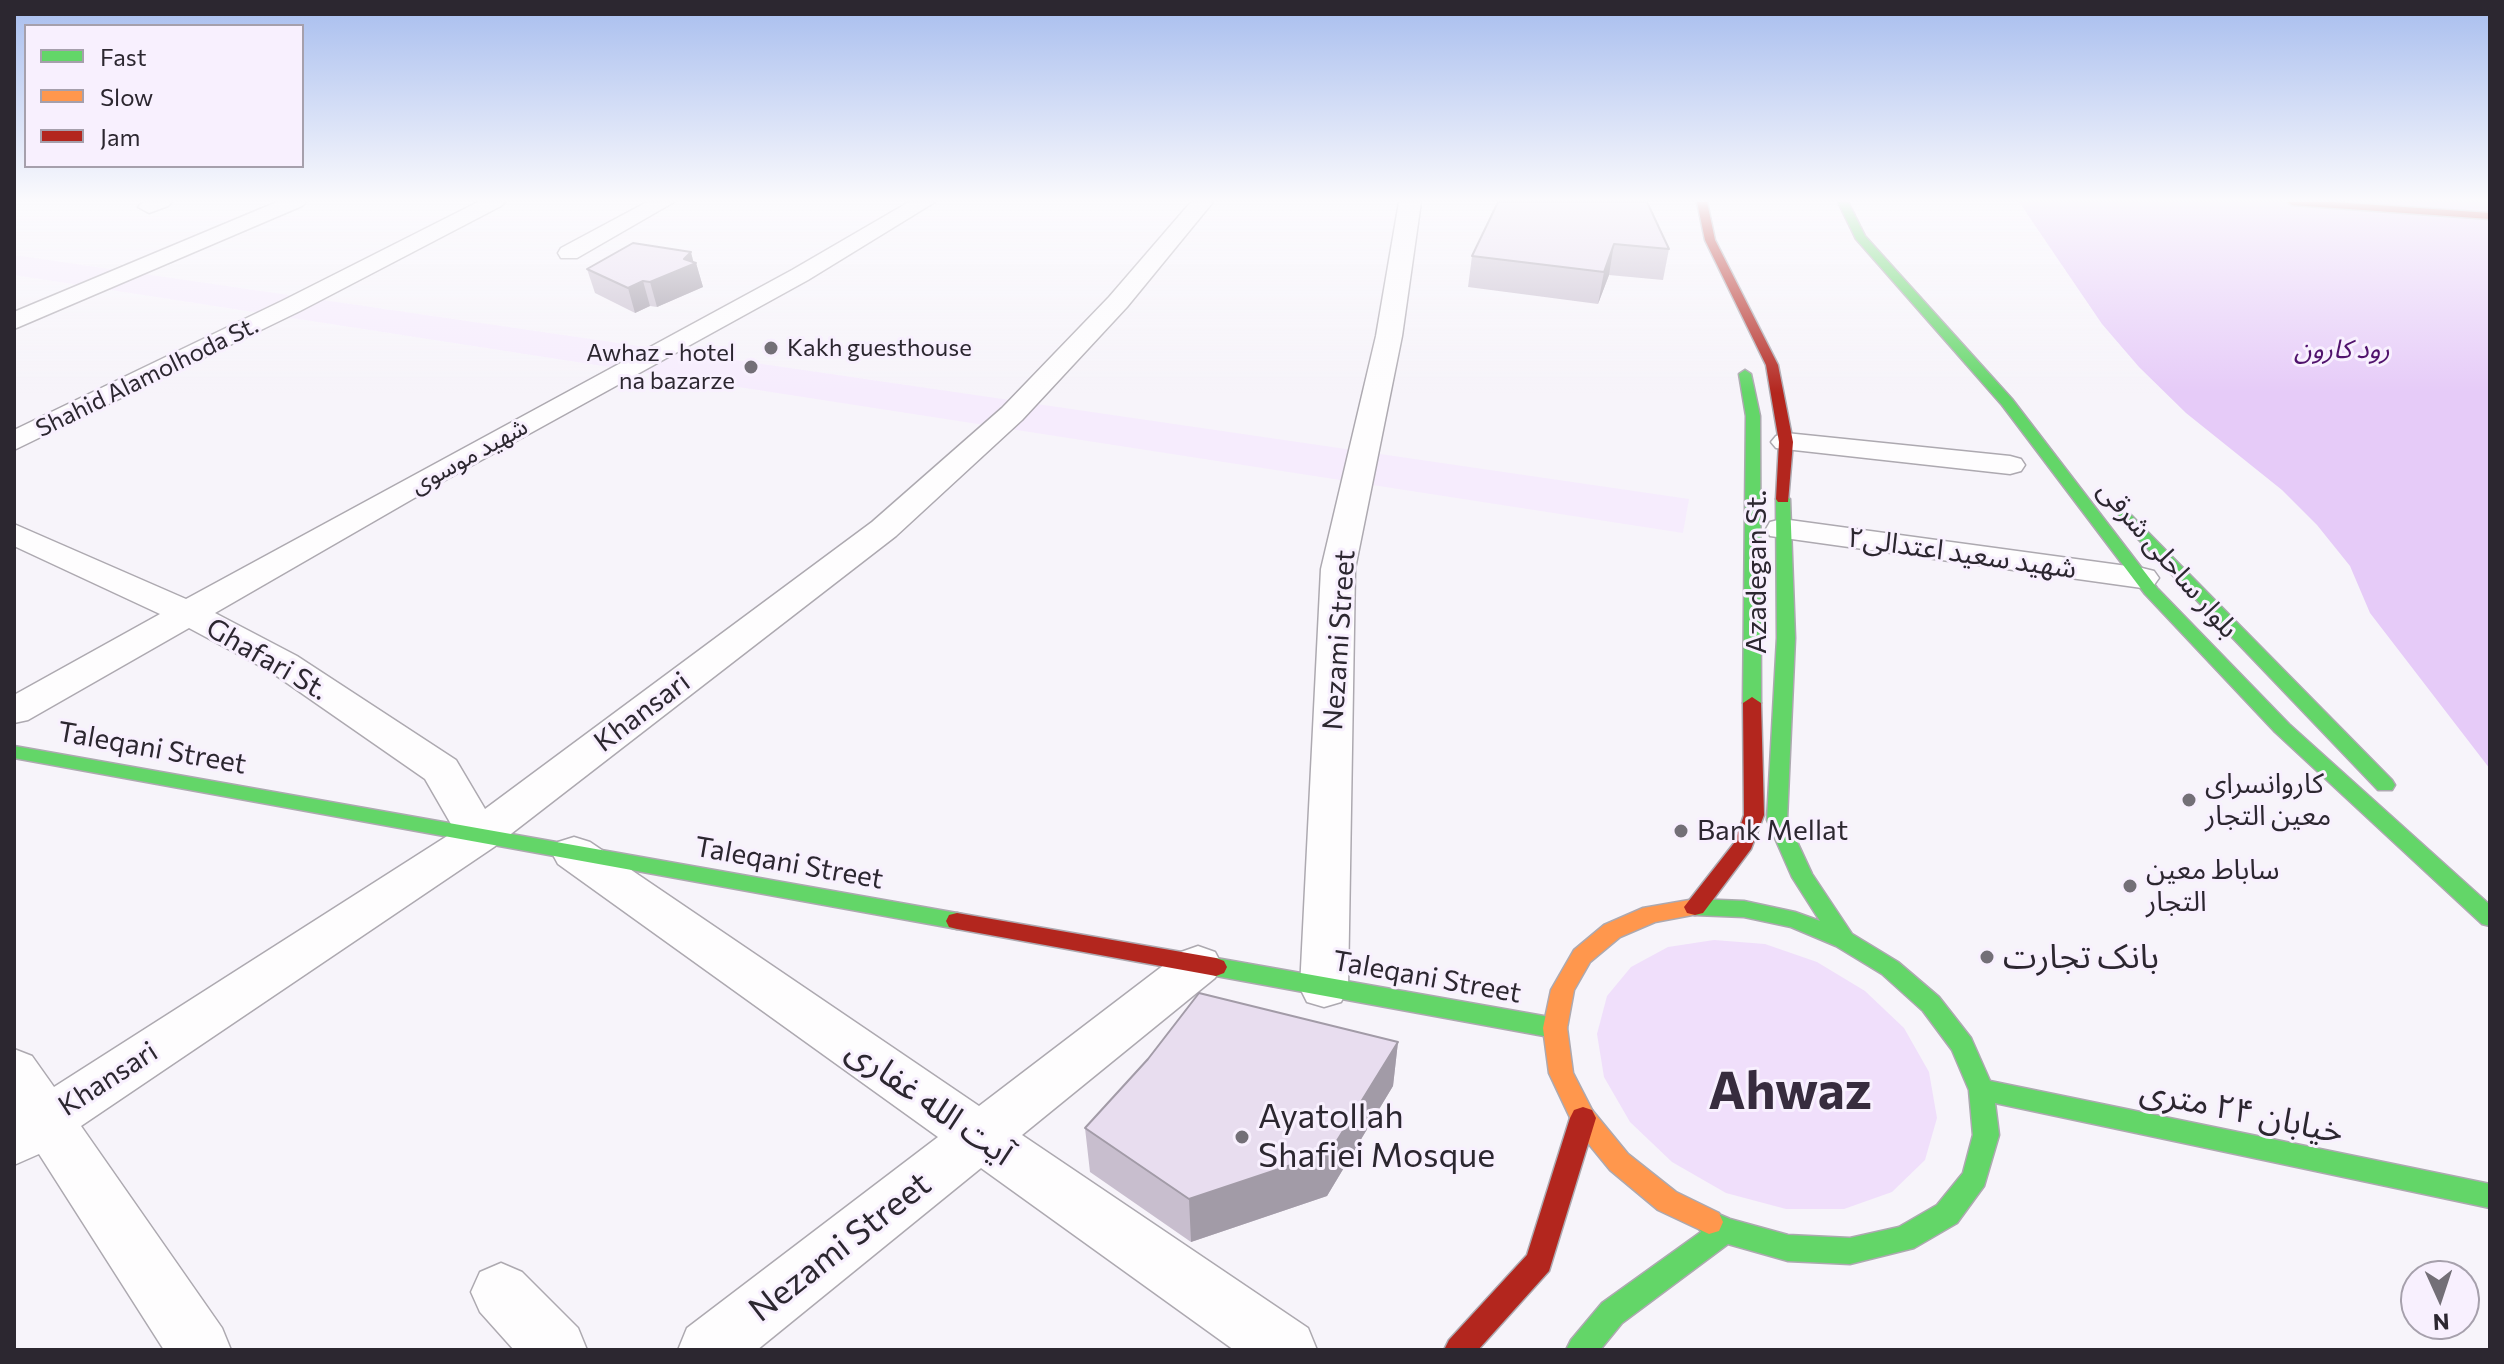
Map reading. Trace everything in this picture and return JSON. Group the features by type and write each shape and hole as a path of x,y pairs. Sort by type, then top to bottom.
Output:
{"main road":[{"path":"1702,266 1708,280"},
{"name":"Azadegan St.","path":"1723,266 1772,365 1786,442 1782,529 1786,638 1777,820 1803,877 1844,940"},
{"name":"بلوار ساحلی شرقی","path":"1886,266 2007,402 2142,578 2282,728 2490,918"},
{"path":"1909,266 2002,368"},
{"name":"Azadegan St.","path":"1695,907 1744,844 1754,815 1750,629 1753,416 1743,361"},
{"name":"بلوار ساحلی شرقی","path":"2108,499 2403,803"},
{"name":"Taleqani Street","path":"14,752 1555,1028"},
{"path":"1695,907 1744,909 1795,920 1844,940 1890,968 1931,1004 1962,1045 1981,1090 1986,1135 1975,1178 1947,1214 1904,1239 1850,1251 1788,1248 1725,1230 1667,1201 1619,1162 1583,1118 1561,1073 1555,1028 1563,990 1582,956 1612,931 1651,914 1695,907"},
{"name":"خیابان ۲۴ متری","path":"1981,1090 2490,1196"},
{"path":"1459,1350 1539,1262 1583,1118"},
{"path":"1581,1350 1612,1313 1725,1230"}],"street":[{"path":"14,321 145,266"},
{"name":"Shahid Alamolhoda St.","path":"14,441 368,266"},
{"name":"شهید موسوی","path":"14,711 438,472 815,266"},
{"name":"Khansari","path":"30,1130 479,836 884,529 1012,414 1149,266"},
{"name":"Nezami Street","path":"1324,988 1338,569 1389,336 1400,266"},
{"path":"1786,442 2010,465"},
{"name":"شهید سعید اعتدالی۲","path":"1782,529 2142,578"},
{"name":"Ghafari St.","path":"14,534 188,613 284,664 441,770 479,836"},
{"name":"آیت الله غفاری","path":"574,853 1286,1350"},
{"name":"Nezami Street","path":"709,1350 1198,965"},
{"path":"14,1071 30,1130 200,1350"},
{"path":"501,1292 556,1350"}],"shaded area":[{"path":"14,266 87,266 1689,499 1683,533 14,275"},
{"path":"1714,940 1765,944 1817,962 1865,991 1904,1028 1929,1072 1937,1118 1925,1160 1892,1192 1844,1209 1786,1209 1726,1193 1672,1162 1630,1122 1604,1077 1597,1034 1607,996 1631,967 1668,947"}],"water":[{"name":"رود کارون","path":"2062,266 2490,266 2490,769 2370,613 2350,566 2317,525 2282,490 2186,413 2139,367 2102,324"}],"building":[{"path":"593,266 690,266 628,288 587,269"},
{"path":"1552,266 1606,266 1604,272"},
{"name":"Ayatollah Shafiei Mosque","path":"1199,993 1398,1042 1330,1152 1189,1199 1085,1128 1148,1059"}],"traffic: fast":[{"path":"1886,266 2007,402 2151,591 2282,728 2490,918"},
{"path":"1745,374 1753,416 1752,703"},
{"path":"1783,499 1786,638 1777,820 1803,877 1844,940"},
{"path":"2124,516 2385,785"},
{"path":"14,752 957,921"},
{"path":"1695,907 1744,909 1795,920 1844,940 1890,968 1931,1004 1962,1045 1981,1090 1986,1135 1975,1178 1947,1214 1904,1239 1850,1251 1788,1248 1725,1230 1709,1222"},
{"path":"1216,967 1555,1028"},
{"path":"1981,1090 2490,1196"},
{"path":"1581,1350 1612,1313 1725,1230"}],"traffic: slow":[{"path":"1695,907 1651,914 1612,931 1582,956 1563,990 1555,1028 1561,1073 1583,1118 1619,1162 1667,1201 1709,1222"}],"traffic: jam":[{"path":"1723,266 1772,365 1786,442 1783,499"},
{"path":"1695,907 1744,844 1754,815 1752,703"},
{"path":"957,921 1216,967"},
{"path":"1459,1350 1539,1262 1583,1118"}],"place":[{"name":"Kakh guesthouse","path":"771,348"},
{"name":"Awhaz - hotel na bazarze","path":"751,367"},
{"name":"کاروانسرای معین التجار","path":"2189,800"},
{"name":"Bank Mellat","path":"1681,831"},
{"name":"ساباط معین التجار","path":"2130,886"},
{"name":"بانک تجارت","path":"1987,957"},
{"name":"Ayatollah Shafiei Mosque","path":"1242,1137"}],"district":[{"name":"Ahwaz","path":"1790,1092"}]}
